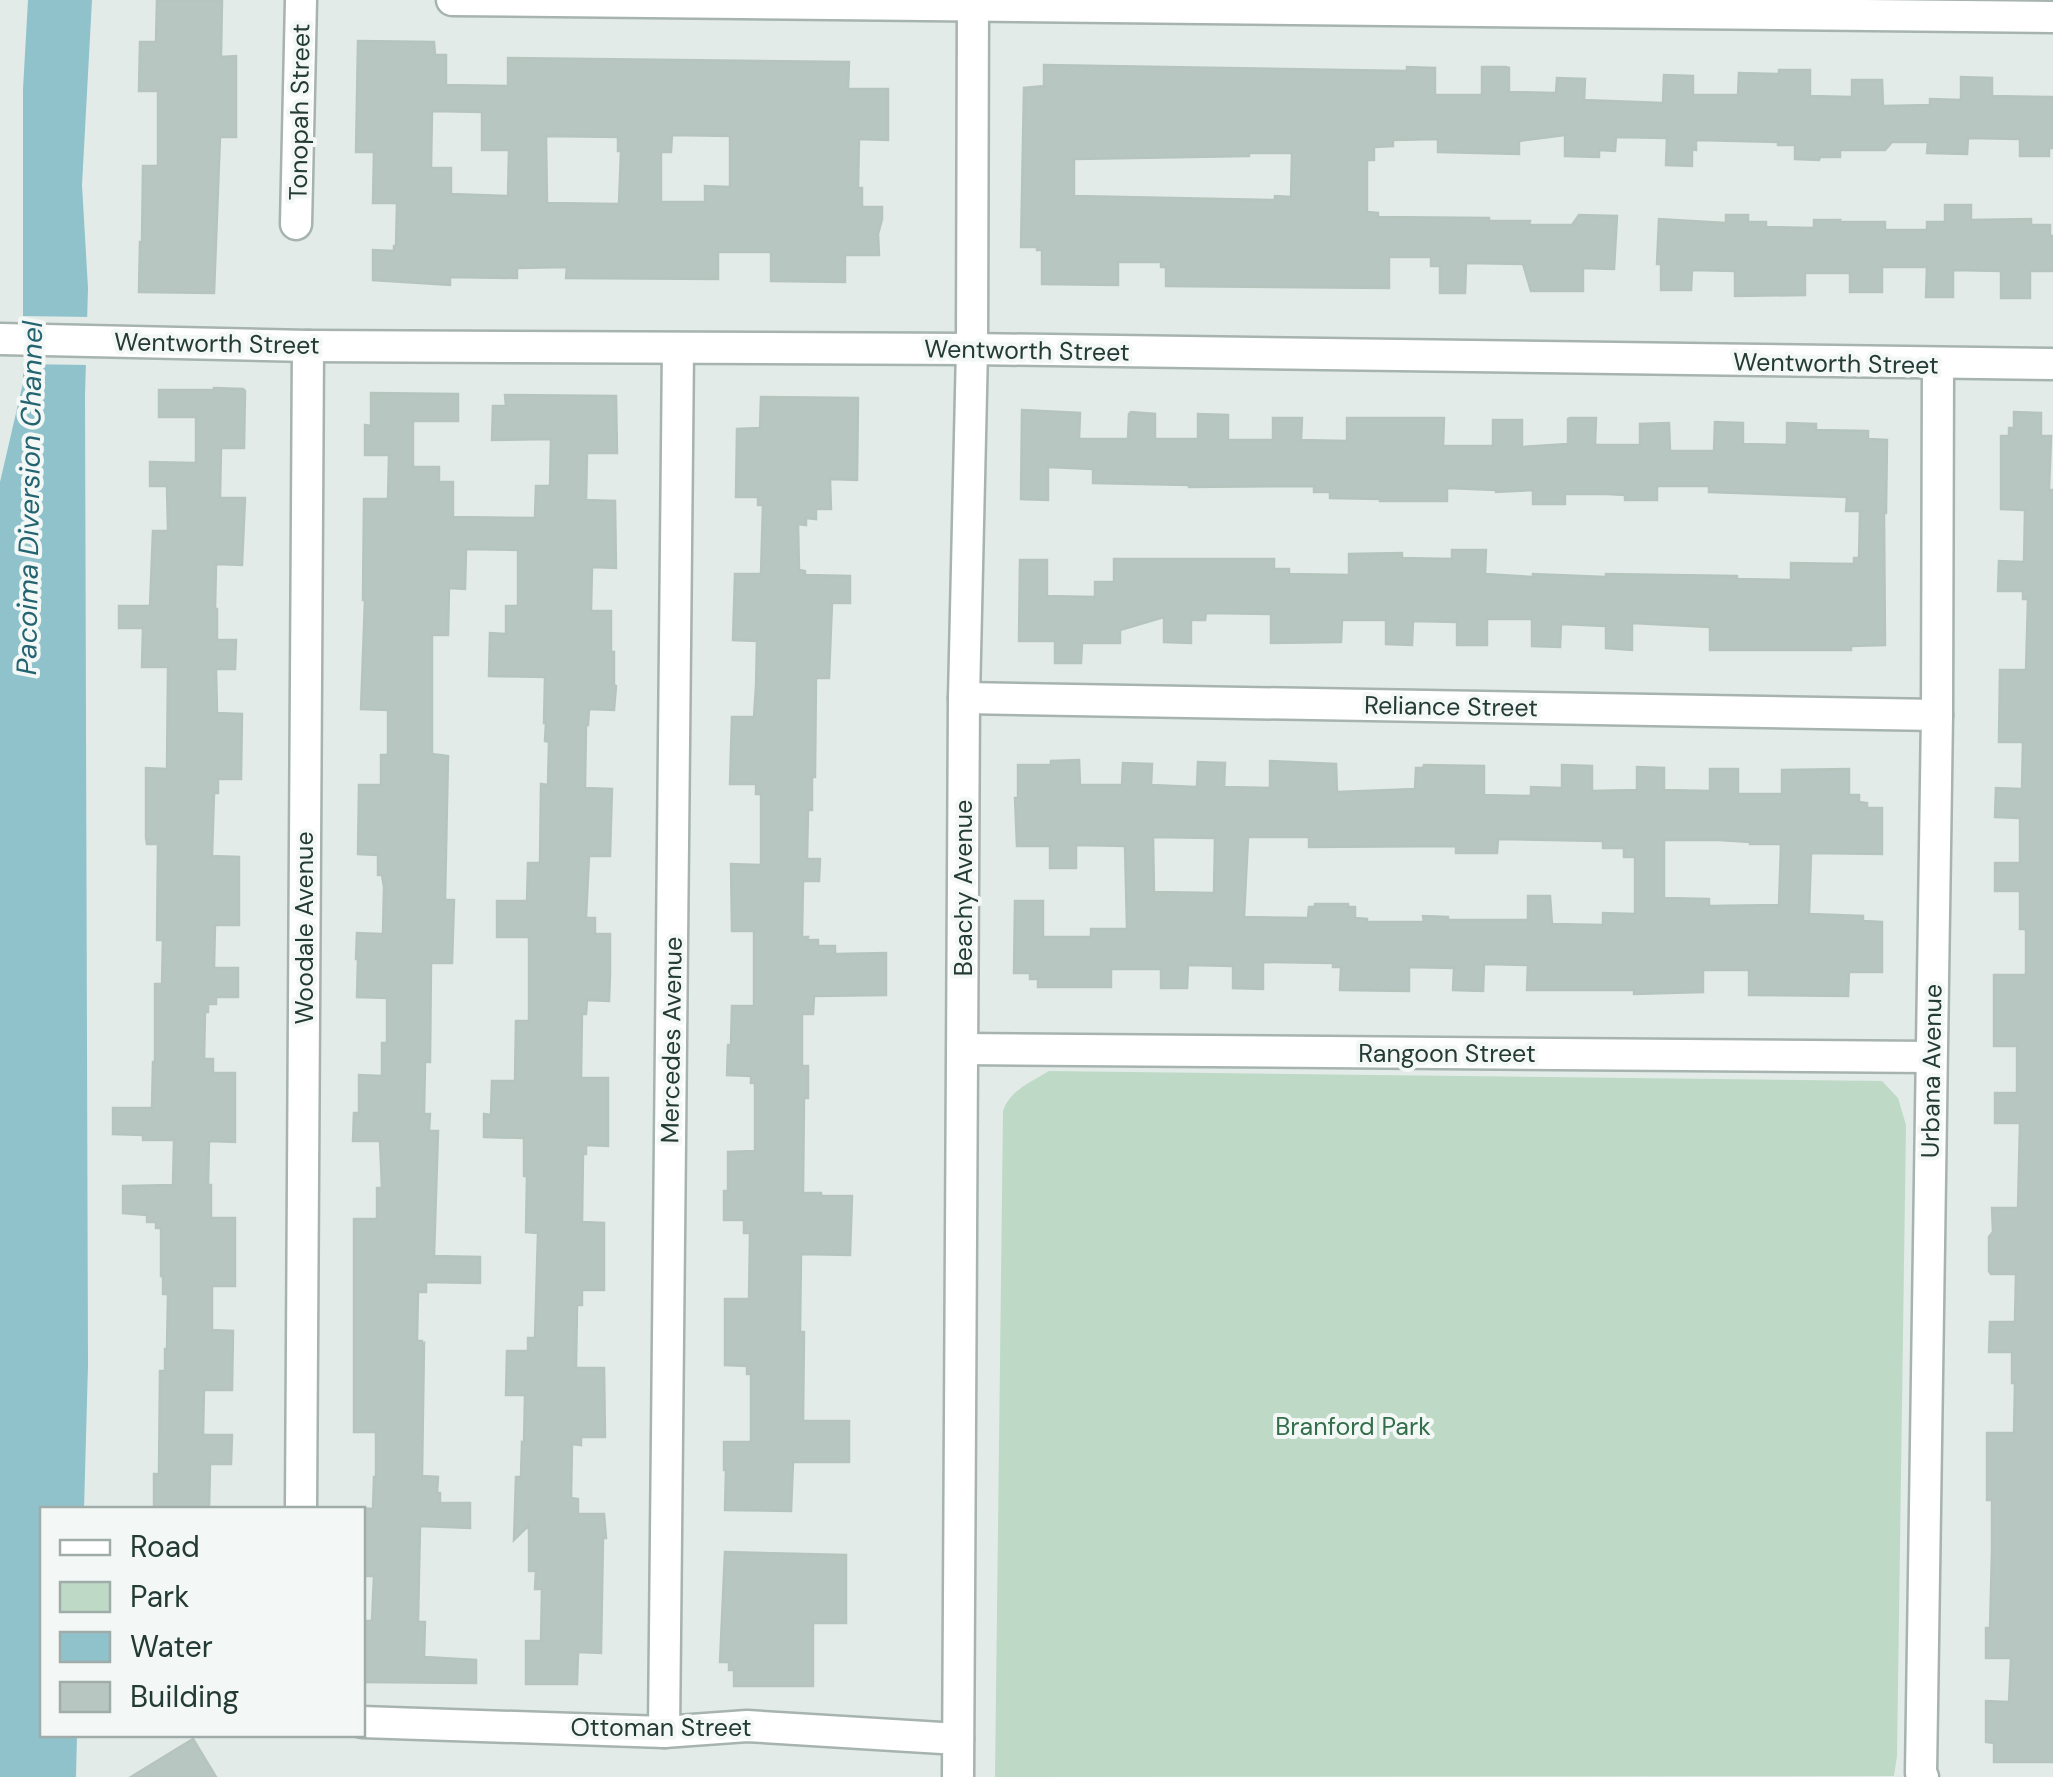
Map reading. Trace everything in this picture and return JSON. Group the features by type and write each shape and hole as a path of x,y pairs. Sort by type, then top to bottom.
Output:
{"street":[{"name":"Tonopah Street","path":"296,224 301,0"},
{"path":"452,0 2053,17"},
{"name":"Beachy Avenue","path":"958,1777 972,3"},
{"name":"Wentworth Street","path":"0,340 2053,364"},
{"name":"Woodale Avenue","path":"301,1507 308,346"},
{"name":"Mercedes Avenue","path":"664,1732 678,348"},
{"name":"Urbana Avenue","path":"1923,1777 1938,364"},
{"name":"Reliance Street","path":"964,698 1937,714"},
{"name":"Rangoon Street","path":"963,1049 1931,1057"},
{"name":"Ottoman Street","path":"365,1722 664,1732 747,1726 958,1740"}],"green space":[{"name":"Branford Park","path":"1049,1071 1882,1081 1898,1098 1906,1125 1894,1776 995,1777 1003,1111 1016,1092"}],"water":[{"name":"Pacoima Diversion Channel","path":"28,0 92,0 82,185 88,288 88,1365 84,1507 40,1507 40,1737 77,1737 76,1777 0,1777 0,482 23,383 23,89"}],"pier":[{"path":"18,316 92,317 91,365 18,364"}],"building":[{"path":"157,0 222,0 221,57 236,56 236,137 220,137 214,293 139,292 143,166 158,166 158,91 139,91 140,42 156,42"},
{"path":"358,41 434,42 435,55 446,55 446,85 508,86 508,58 849,62 848,89 888,89 888,140 859,139 858,188 862,188 862,207 882,207 879,255 845,255 845,282 771,281 771,252 718,252 718,279 566,278 567,267 517,268 517,278 450,277 450,285 373,280 373,250 394,251 396,246 397,203 373,203 374,152 356,152","holes":["432,111 482,112 482,150 509,150 508,196 451,194 451,168 431,168","672,135 730,136 730,187 705,186 705,202 661,202 661,152 671,152","546,136 618,137 619,204 547,203"]},
{"path":"1044,65 1407,71 1407,67 1435,68 1435,95 1482,95 1482,67 1506,67 1509,92 1556,93 1557,78 1585,79 1584,100 1663,103 1664,75 1693,76 1693,95 1738,95 1739,73 1810,70 1810,96 1852,97 1852,80 1882,80 1883,106 1930,105 1930,99 1961,100 1961,77 1992,78 1992,96 2053,97 2053,148 2049,148 2049,156 2020,156 2020,139 1968,138 1967,154 1927,153 1928,142 1892,142 1885,150 1840,150 1840,157 1819,160 1795,159 1795,145 1778,142 1696,140 1692,166 1666,165 1667,138 1616,137 1615,151 1599,150 1599,157 1565,156 1565,135 1519,141 1519,154 1438,152 1438,139 1393,140 1393,146 1374,147 1374,160 1367,160 1367,212 1378,213 1378,217 1530,221 1529,225 1572,225 1579,215 1617,216 1614,269 1583,268 1583,291 1531,291 1523,264 1466,263 1465,293 1440,293 1440,266 1431,266 1431,257 1389,257 1389,288 1166,286 1166,267 1161,267 1161,262 1118,262 1118,285 1042,284 1042,250 1021,247 1024,88 1044,86","holes":["1292,153 1291,197 1275,196 1275,200 1074,196 1074,159"]},
{"path":"1945,205 1971,205 1971,220 2031,219 2031,225 2050,225 2053,271 2030,271 2030,298 2001,298 2001,271 1953,270 1953,297 1926,297 1927,267 1882,267 1882,292 1850,292 1850,273 1805,273 1805,295 1735,296 1735,271 1692,270 1691,290 1661,290 1661,264 1657,264 1659,219 1726,223 1726,215 1748,215 1748,222 1766,222 1766,227 1814,228 1814,220 1840,220 1885,222 1885,230 1927,230 1927,222 1945,222"},
{"path":"159,390 245,391 244,448 221,448 220,498 245,498 242,565 216,564 215,609 217,640 236,640 235,669 216,669 217,713 242,714 241,779 218,779 212,856 239,857 239,925 215,925 214,968 238,968 238,997 216,997 216,1004 208,1004 204,1059 213,1059 213,1073 235,1073 235,1142 209,1141 208,1185 211,1218 235,1218 235,1286 212,1286 212,1330 233,1331 232,1390 204,1390 203,1435 232,1435 231,1464 210,1464 209,1507 154,1507 168,1294 163,1294 161,1276 161,1228 156,1228 156,1222 147,1222 147,1215 123,1213 123,1186 173,1185 174,1140 143,1140 143,1135 113,1134 113,1108 152,1108 155,984 162,984 163,940 157,940 158,844 147,844 146,838 146,768 167,769 168,667 142,667 143,628 119,628 119,606 150,606 153,531 168,531 167,486 150,486 150,462 196,463 196,417 159,417"},
{"path":"371,393 458,394 458,421 413,421 413,467 439,467 439,482 453,482 453,517 535,518 536,486 550,486 551,439 492,440 493,406 506,406 505,395 616,396 617,453 587,453 586,500 615,501 616,568 592,567 591,611 611,611 616,686 614,710 589,709 586,725 585,788 612,789 610,856 589,856 586,918 595,918 595,934 610,934 610,974 609,1001 587,1000 586,1014 582,1014 581,1078 608,1078 608,1146 586,1145 583,1154 582,1222 604,1223 604,1290 582,1290 582,1305 577,1305 576,1368 604,1368 605,1437 581,1437 581,1445 572,1444 571,1498 578,1499 578,1514 604,1514 606,1538 601,1653 578,1652 577,1684 526,1684 526,1641 541,1641 542,1589 535,1589 536,1571 529,1571 529,1525 514,1540 525,1395 506,1395 507,1351 528,1351 528,1338 535,1338 538,1233 526,1232 524,1138 484,1137 484,1114 491,1115 492,1081 515,1081 516,1021 529,1021 529,937 497,937 497,901 527,901 528,863 540,863 541,784 548,785 545,677 489,676 490,633 506,634 506,606 518,606 518,550 466,549 465,589 449,588 448,635 432,635 432,754 448,756 445,900 454,900 452,963 431,963 430,1062 425,1062 424,1114 430,1114 429,1131 438,1131 434,1256 480,1257 480,1283 426,1282 426,1292 418,1292 417,1341 424,1343 422,1476 438,1477 440,1503 470,1503 470,1528 420,1526 418,1622 425,1622 424,1657 476,1660 476,1683 365,1682 365,1621 372,1621 374,1576 365,1576 365,1508 373,1509 376,1432 354,1432 354,1219 377,1219 377,1188 382,1188 380,1141 353,1141 354,1113 359,1113 359,1075 382,1076 382,1043 387,1043 387,998 357,997 356,959 357,933 383,934 384,887 382,875 378,875 378,855 358,854 359,785 381,785 381,755 388,755 388,710 361,709 364,499 388,499 389,455 365,455 365,425 371,426"},
{"path":"761,397 858,398 857,480 830,479 831,509 816,509 816,519 806,518 806,525 798,524 799,570 805,571 805,575 850,576 850,603 832,603 829,678 816,678 815,777 812,810 808,810 807,859 820,859 819,881 803,881 802,937 818,940 818,946 835,946 835,954 886,953 886,995 814,996 813,1014 802,1014 802,1066 808,1066 803,1193 852,1196 850,1255 801,1254 803,1421 849,1421 849,1462 793,1462 791,1511 725,1510 724,1442 751,1442 751,1374 747,1374 747,1366 725,1365 725,1299 749,1299 750,1233 744,1233 744,1220 724,1220 724,1191 728,1191 728,1152 755,1151 755,1083 751,1083 751,1076 727,1075 732,1006 754,1006 754,931 732,931 731,864 761,865 761,794 756,794 756,784 730,784 732,717 754,717 756,686 757,641 733,640 735,574 761,574 763,505 758,505 758,497 736,497 737,429 760,428"},
{"path":"1022,410 1080,413 1079,439 1128,439 1131,412 1155,414 1155,439 1198,439 1198,414 1228,415 1228,440 1273,440 1273,418 1302,418 1301,440 1347,441 1347,418 1444,418 1443,446 1493,446 1493,420 1522,420 1522,447 1568,444 1570,418 1596,418 1595,445 1640,445 1640,424 1669,423 1670,451 1714,451 1715,422 1743,423 1743,444 1787,445 1787,423 1816,424 1816,430 1868,431 1868,439 1887,440 1885,645 1851,646 1851,650 1710,650 1710,627 1632,623 1632,650 1606,648 1606,626 1561,624 1560,647 1532,646 1532,619 1487,619 1487,645 1457,645 1457,622 1413,621 1412,645 1386,644 1386,620 1342,620 1341,642 1271,643 1271,614 1206,613 1205,620 1191,620 1191,643 1164,642 1164,617 1120,630 1120,643 1082,643 1081,663 1055,663 1055,641 1019,641 1020,560 1047,560 1047,596 1095,597 1095,582 1114,582 1114,559 1274,559 1274,569 1289,569 1289,574 1349,575 1349,554 1402,553 1402,558 1452,559 1452,550 1486,550 1485,574 1791,580 1791,563 1854,564 1854,558 1859,558 1860,511 1846,511 1847,497 1709,492 1709,486 1657,486 1657,500 1565,494 1565,504 1533,504 1533,490 1447,488 1447,501 1380,501 1330,498 1330,492 1314,492 1314,486 1093,483 1093,469 1048,467 1048,500 1021,499"},
{"path":"2014,412 2041,413 2041,436 2051,436 2049,490 2053,490 2053,1762 1994,1762 1994,1743 1986,1742 1986,1701 2009,1702 2011,1658 1986,1658 1992,1551 1987,1433 2014,1433 2015,1383 2012,1352 1989,1352 1990,1322 2015,1322 2016,1274 1991,1274 1989,1237 1993,1232 1992,1208 2018,1208 2020,1123 1995,1123 1995,1093 2017,1093 2017,1046 1994,1046 1994,975 2026,975 2026,929 2020,929 2020,891 1995,891 1995,863 2020,863 2020,818 1995,817 1996,788 2022,789 2023,742 1999,742 2000,670 2026,670 2028,599 2023,599 2023,591 1998,591 1999,561 2024,562 2025,510 2001,509 2001,436 2009,436 2009,428 2014,428"},
{"path":"1079,760 1080,785 1122,785 1123,763 1152,764 1151,785 1197,787 1198,762 1225,763 1224,787 1270,788 1270,761 1336,764 1337,792 1415,789 1416,768 1424,765 1484,766 1484,795 1531,796 1531,787 1562,788 1562,765 1592,766 1592,791 1637,790 1637,767 1664,768 1664,790 1710,791 1710,769 1738,769 1738,794 1782,794 1782,770 1849,769 1849,795 1859,795 1859,802 1867,803 1867,808 1882,808 1882,854 1811,853 1809,914 1863,916 1863,921 1882,922 1882,972 1849,972 1848,996 1749,995 1749,970 1703,970 1703,992 1527,990 1528,965 1484,964 1483,991 1453,990 1454,968 1409,967 1409,991 1340,990 1341,967 1333,967 1333,963 1263,962 1263,989 1233,988 1233,966 1188,965 1187,988 1161,988 1161,969 1111,969 1111,987 1038,987 1038,979 1030,979 1030,973 1014,973 1015,901 1043,901 1043,937 1091,937 1091,929 1127,929 1125,846 1076,845 1076,868 1050,868 1050,846 1017,846 1018,765 1051,765 1051,761","holes":["1153,837 1215,838 1214,893 1154,892","1248,837 1309,837 1309,847 1456,846 1456,853 1497,853 1498,839 1603,841 1603,848 1624,848 1624,857 1635,857 1635,914 1603,913 1603,925 1552,924 1550,896 1528,896 1528,920 1448,920 1423,916 1424,922 1367,922 1355,918 1355,907 1348,904 1315,904 1309,907 1308,918 1244,917","1664,840 1781,844 1779,905 1709,906 1709,899 1664,898"]},
{"path":"725,1552 846,1555 846,1623 813,1623 813,1686 734,1686 734,1670 729,1670 729,1662 720,1662"},
{"path":"193,1739 216,1777 131,1777"}]}
